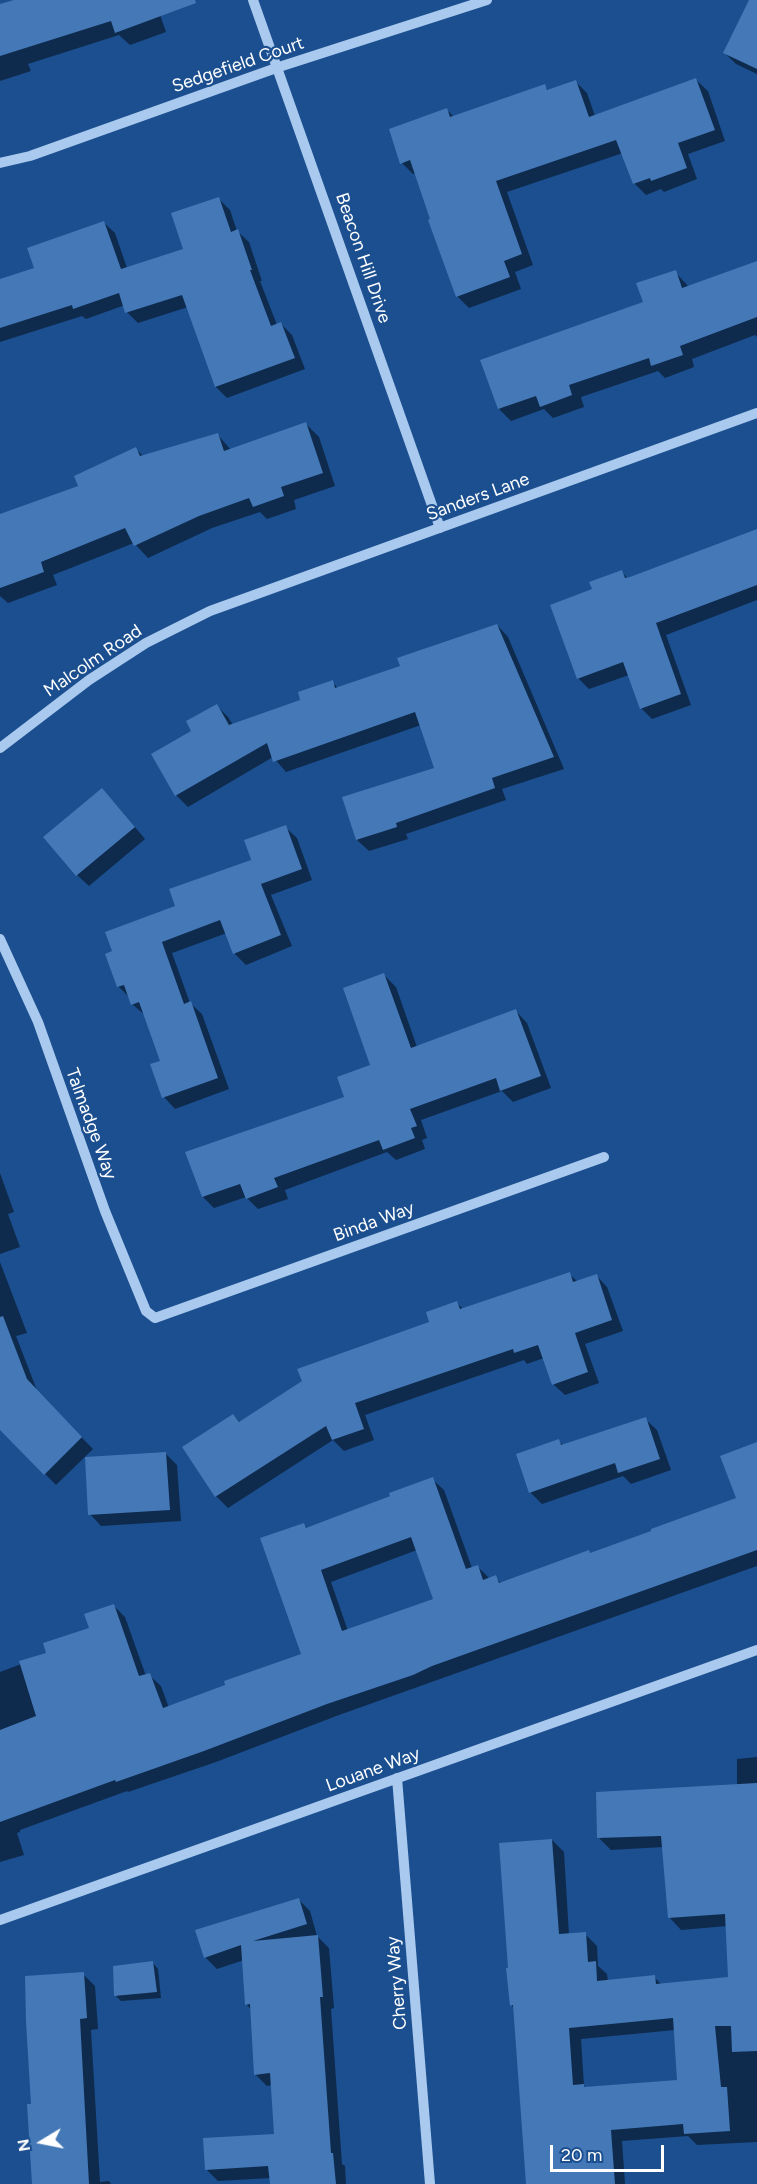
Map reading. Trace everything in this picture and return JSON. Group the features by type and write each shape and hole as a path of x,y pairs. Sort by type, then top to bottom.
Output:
{"street":[{"name":"Beacon Hill Drive","path":"253,0 279,67 440,528"},
{"name":"Sedgefield Court","path":"0,163 30,156 279,67 487,0"},
{"name":"Sanders Lane","path":"210,611 757,413"},
{"name":"Malcolm Road","path":"0,748 88,680 146,643 210,611"},
{"name":"Talmadge Way","path":"0,939 38,1022 110,1222 146,1311 155,1318"},
{"name":"Binda Way","path":"155,1318 604,1157"},
{"name":"Louane Way","path":"0,1920 757,1650"},
{"name":"Cherry Way","path":"397,1778 430,2184"}],"building":[{"path":"14,0 195,0 196,3 115,33 111,21 0,56 0,4"},
{"path":"749,0 757,0 757,69 723,53"},
{"path":"696,78 715,130 678,143 687,168 651,181 650,178 633,184 616,140 496,181 522,254 504,261 510,277 456,297 428,220 430,219 410,160 400,164 389,129 447,108 450,117 545,84 547,90 576,80 589,117"},
{"path":"219,197 231,232 238,229 252,270 250,270 271,326 281,322 295,358 215,387 182,295 125,313 119,293 73,309 72,305 0,328 0,279 34,268 27,248 104,221 121,269 183,249 171,213"},
{"path":"757,261 757,317 680,346 683,355 651,366 649,358 569,385 572,395 540,407 536,396 498,409 480,360 643,302 636,283 676,270 682,288"},
{"path":"306,422 323,473 281,487 284,496 253,507 249,498 199,516 134,546 125,528 41,562 44,572 0,588 0,514 78,486 74,476 136,447 140,456 218,433 224,451"},
{"path":"757,529 757,585 656,623 681,694 640,709 623,662 577,679 550,605 592,589 589,582 622,570 625,578 630,577"},
{"path":"497,624 554,757 492,778 495,788 396,823 397,827 356,840 342,797 434,768 415,712 273,762 267,743 175,796 151,754 191,731 186,721 217,704 229,725 300,700 298,692 333,680 335,688 400,666 397,658"},
{"path":"102,788 135,827 76,876 43,837"},
{"path":"286,825 302,869 261,884 281,935 233,954 220,920 162,942 184,1004 191,1001 218,1078 162,1098 150,1064 160,1061 139,1002 131,1005 124,985 117,987 105,954 112,951 105,932 175,906 169,889 251,860 253,865 244,840"},
{"path":"384,973 411,1048 516,1009 541,1076 500,1091 496,1078 410,1109 417,1126 411,1128 415,1138 383,1150 379,1140 274,1178 278,1187 246,1199 240,1184 202,1197 185,1152 344,1097 337,1077 370,1065 343,988"},
{"path":"570,1272 573,1282 597,1274 612,1320 575,1333 588,1372 552,1385 538,1345 514,1353 513,1349 355,1403 364,1429 332,1440 326,1426 215,1497 182,1447 233,1414 239,1422 302,1381 297,1369 429,1322 426,1312 457,1301 460,1309"},
{"path":"3,1316 27,1379 82,1437 44,1475 0,1430 0,1317"},
{"path":"646,1417 660,1459 618,1473 615,1463 529,1493 516,1454 559,1439 561,1445"},
{"path":"757,1442 757,1550 327,1704 204,1751 116,1782 115,1780 0,1822 0,1730 36,1716 19,1661 46,1653 43,1643 89,1628 84,1614 114,1604 139,1676 150,1673 163,1708 225,1685 224,1681 301,1654 260,1538 304,1523 306,1528 433,1477 466,1569 478,1565 483,1580 496,1575 499,1583 589,1550 590,1553 736,1498 720,1456","holes":["411,1537 433,1599 342,1631 321,1570"]},
{"path":"166,1452 170,1510 88,1515 85,1457"},
{"path":"757,1783 757,2051 732,2052 731,2026 715,2026 721,2087 727,2087 730,2131 684,2134 683,2124 611,2130 615,2184 526,2184 513,2005 510,2006 506,1968 508,1968 499,1843 552,1839 559,1934 586,1932 588,1962 596,1961 597,1981 655,1975 656,1984 728,1977 725,1914 668,1918 661,1836 597,1838 596,1792","holes":["673,2018 677,2080 584,2087 584,2084 573,2085 569,2028"]},
{"path":"299,1898 307,1924 253,1941 318,1935 331,2153 333,2153 336,2184 270,2184 268,2166 205,2170 203,2138 274,2134 270,2073 254,2075 250,2004 245,2005 241,1945 204,1958 195,1930"},
{"path":"153,1961 157,1992 114,1996 113,1966"},
{"path":"84,1972 87,2018 80,2019 89,2184 32,2184 27,2104 31,2104 25,1976"}]}
